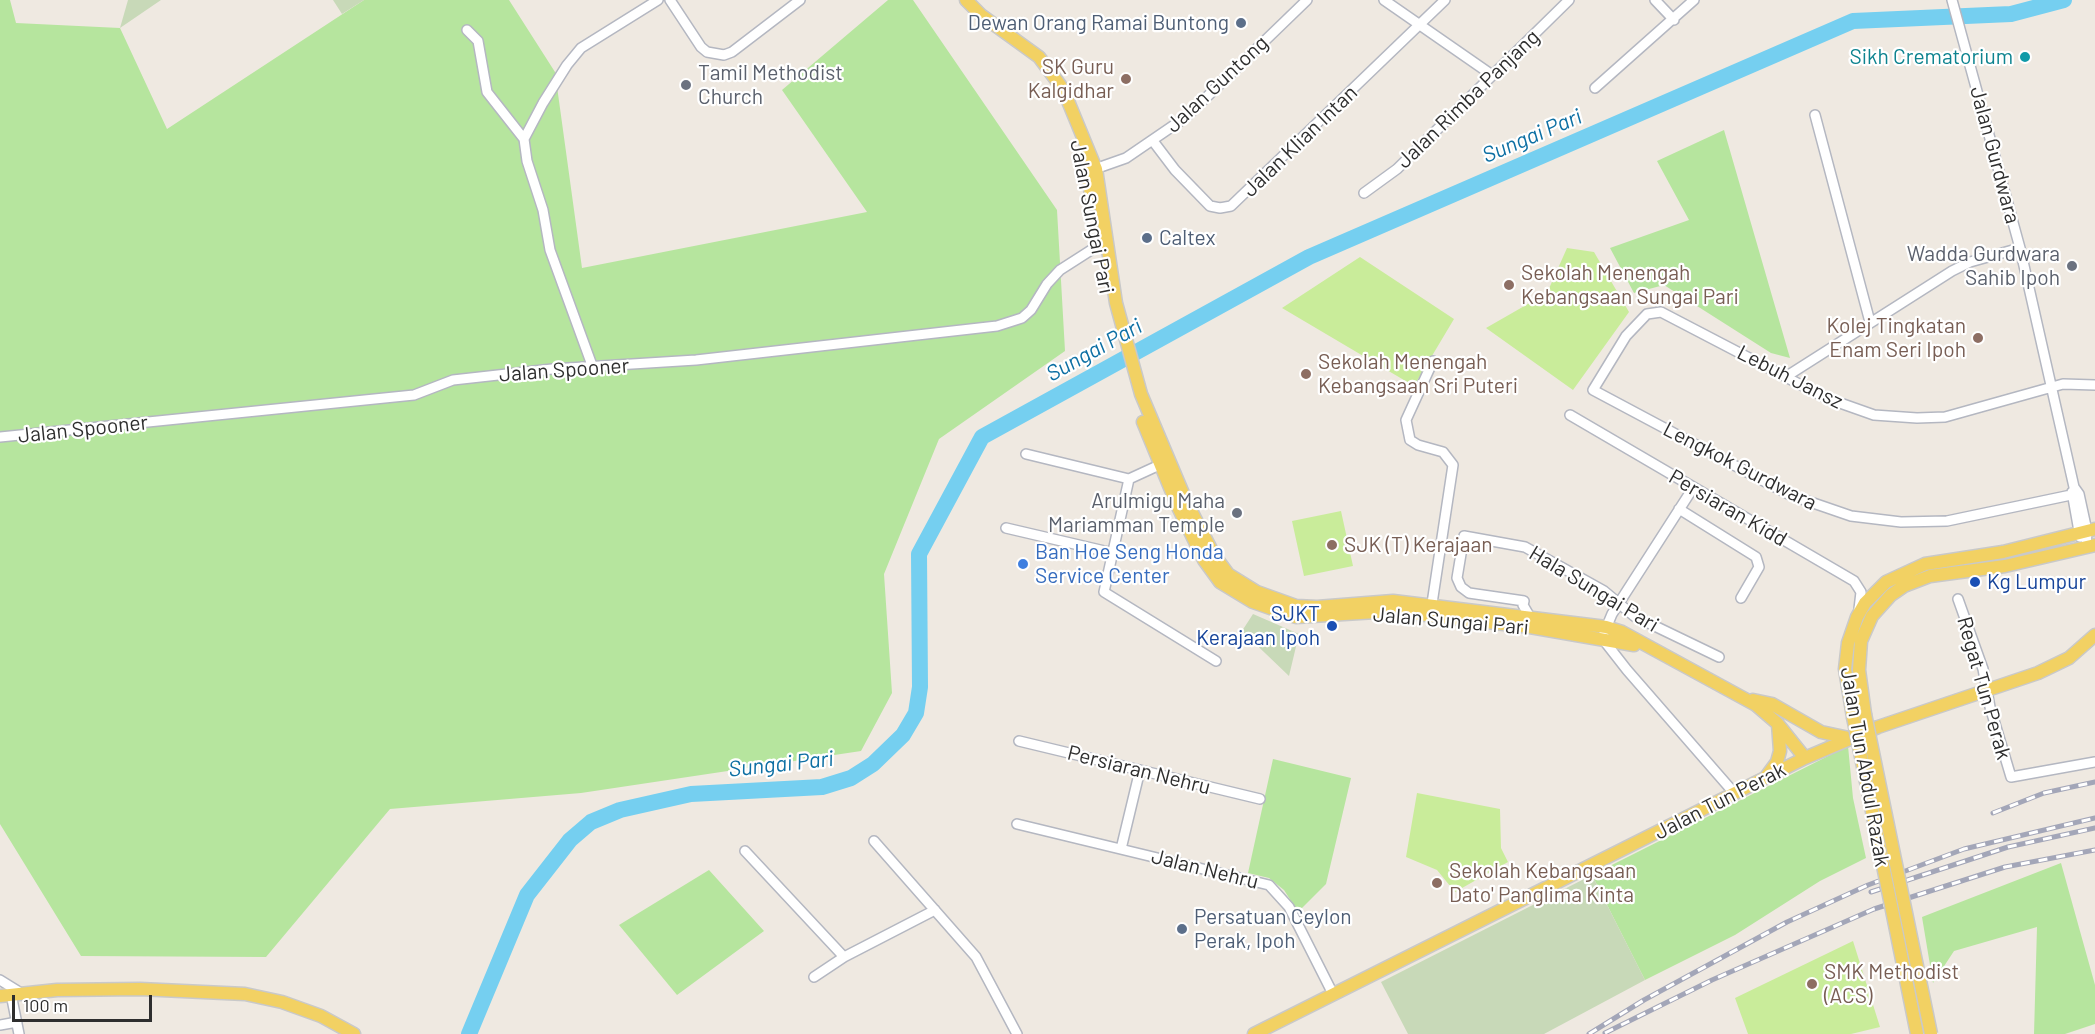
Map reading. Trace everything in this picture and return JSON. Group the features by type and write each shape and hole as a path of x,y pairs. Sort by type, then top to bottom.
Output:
{"main road":[{"name":"Jalan Sungai Pari","path":"957,0 964,9 1009,40 1040,68 1063,104 1091,170 1099,245 1138,396 1164,463 1214,555 1237,581 1266,596 1296,606 1392,611 1466,609 1530,617 1604,632 1661,653 1756,705 1777,723 1805,758"},
{"name":"Jalan Sungai Pari","path":"966,0 981,15 1039,57 1068,101 1091,170 1113,304"},
{"name":"Jalan Tun Abdul Razak","path":"1931,1034 1859,716 1847,683 1846,657 1857,617 1881,587 1911,569 2003,552 2087,532"},
{"name":"Jalan Tun Abdul Razak","path":"1917,1034 1859,716 1861,641 1872,616 1891,595 1904,586 1930,576 2006,566 2090,546"},
{"name":"Jalan Sungai Pari","path":"1431,610 1604,632"},
{"name":"Jalan Tun Perak","path":"1254,1034 1805,758 1849,738 1988,692 2055,665 2069,658 2095,635"},
{"path":"1740,697 1772,704 1821,732 1849,738"},
{"path":"1763,780 1777,762 1780,751 1777,723"},
{"path":"12,995 140,989 245,994 282,1002 321,1016 354,1034"}],"street":[{"path":"524,139 543,103 567,65 581,48 658,0"},
{"path":"670,0 701,47 707,52 724,55 732,52 800,0"},
{"name":"Jalan Guntong","path":"1091,170 1126,158 1186,117 1307,0"},
{"path":"1384,0 1492,75"},
{"name":"Jalan Klian Intan","path":"1153,141 1175,170 1210,206 1220,208 1231,206 1445,0"},
{"name":"Jalan Rimba Panjang","path":"1364,193 1397,169 1569,0"},
{"path":"1655,0 1674,20"},
{"path":"1595,88 1694,0"},
{"name":"Jalan Gurdwara","path":"1952,0 2020,248 2072,491 2090,546"},
{"path":"467,30 478,41 487,92 524,139 527,161 543,210 550,250 593,368"},
{"path":"1815,115 1870,322"},
{"name":"Jalan Spooner","path":"0,437 414,395 453,380 552,369 696,360 1011,323 1031,310 1047,284 1060,270 1099,245"},
{"path":"1787,376 1961,266 2020,248"},
{"name":"Lebuh Jansz","path":"1593,390 1615,351 1642,318 1654,312 1667,313 1840,405 1874,415 1908,418 1962,414 2051,387 2071,384 2095,385"},
{"path":"1431,610 1453,465 1448,455 1410,440 1406,420 1433,361"},
{"name":"Lengkok Gurdwara","path":"1593,390 1790,495 1851,516 1901,522 1947,521 2072,491"},
{"name":"Persiaran Kidd","path":"1570,416 1854,582 1861,595 1857,617"},
{"path":"1026,454 1129,479 1164,463"},
{"path":"1129,479 1104,592 1216,661"},
{"path":"1693,488 1618,603 1604,632 1627,670 1735,794"},
{"path":"1679,509 1756,557 1759,567 1741,598"},
{"path":"1006,528 1113,553"},
{"name":"Hala Sungai Pari","path":"1469,593 1461,587 1457,578 1464,536 1525,547 1604,591 1634,616 1719,657"},
{"path":"1466,609 1469,593 1524,601 1523,605 1530,617"},
{"name":"Regat Tun Perak","path":"1958,600 1983,669 2011,777 2095,762"},
{"name":"Persiaran Nehru","path":"1019,741 1260,799"},
{"path":"1121,849 1140,771"},
{"name":"Jalan Nehru","path":"1017,824 1269,885 1282,898 1293,915 1334,994"},
{"path":"874,841 976,957 1017,1034"},
{"path":"745,851 844,957"},
{"path":"814,977 844,957 935,910"},
{"path":"0,980 12,995 19,1034"},
{"path":"0,1025 17,1022"}],"green space":[{"path":"0,0 10,0 16,23 120,28 167,129 364,0 509,0 555,72 582,268 867,212 782,90 888,0 913,0 1057,210 1065,351 939,439 884,574 892,693 861,751 581,793 390,809 266,957 81,956 0,824"},
{"path":"128,0 161,0 120,28"},
{"path":"333,0 364,0 342,14"},
{"path":"1724,130 1790,358 1771,353 1664,285 1634,293 1610,248 1689,220 1657,161"},
{"path":"1567,248 1594,252 1629,312 1573,390 1486,328 1547,293"},
{"path":"1360,257 1454,319 1414,386 1282,308"},
{"path":"1341,511 1353,566 1304,576 1292,521"},
{"path":"1253,614 1299,634 1289,676 1242,631"},
{"path":"1848,746 1853,798 1866,858 1820,881 1735,935 1645,980 1592,875"},
{"path":"1273,759 1351,778 1326,884 1298,912 1284,890 1269,878 1248,873"},
{"path":"1417,793 1500,809 1501,848 1508,862 1455,892 1437,870 1406,857"},
{"path":"2061,863 2095,985 2095,1024 2065,1034 2034,1034 2037,927 1954,951 1933,983 1922,917"},
{"path":"709,870 764,931 677,995 619,925"},
{"path":"1592,875 1645,980 1544,1034 1408,1034 1381,982"},
{"name":"SMK Methodist (ACS)","path":"1853,941 1880,1027 1851,1034 1748,1034 1735,998"}],"waterway":[{"name":"Sungai Pari","path":"469,1034 527,895 570,840 591,822 620,810 691,794 822,787 851,778 873,764 903,735 916,713 920,687 919,554 982,437 1309,257 1853,21 2011,14 2064,0"}],"railway":[{"path":"1993,813 2044,793 2095,782"},
{"path":"1589,1034 1644,1000 1787,922 1868,885 1964,849 2095,818"},
{"path":"1871,892 2008,847 2095,828"},
{"path":"1605,1033 1712,980 1874,909 2005,867 2095,850"}],"place":[{"name":"Dewan Orang Ramai Buntong","path":"1241,23"},
{"name":"Sikh Crematorium","path":"2025,57"},
{"name":"SK Guru Kalgidhar","path":"1126,79"},
{"name":"Tamil Methodist Church","path":"686,85"},
{"name":"Caltex","path":"1147,238"},
{"name":"Wadda Gurdwara Sahib Ipoh","path":"2072,266"},
{"name":"Sekolah Menengah Kebangsaan Sungai Pari","path":"1509,285"},
{"name":"Kolej Tingkatan Enam Seri Ipoh","path":"1978,338"},
{"name":"Sekolah Menengah Kebangsaan Sri Puteri","path":"1306,374"},
{"name":"Arulmigu Maha Mariamman Temple","path":"1237,513"},
{"name":"SJK (T) Kerajaan","path":"1332,545"},
{"name":"Ban Hoe Seng Honda Service Center","path":"1023,564"},
{"name":"Kg Lumpur","path":"1975,582"},
{"name":"SJKT Kerajaan Ipoh","path":"1332,626"},
{"name":"Sekolah Kebangsaan Dato' Panglima Kinta","path":"1437,883"},
{"name":"Persatuan Ceylon Perak, Ipoh","path":"1182,929"},
{"name":"SMK Methodist (ACS)","path":"1812,984"}]}
